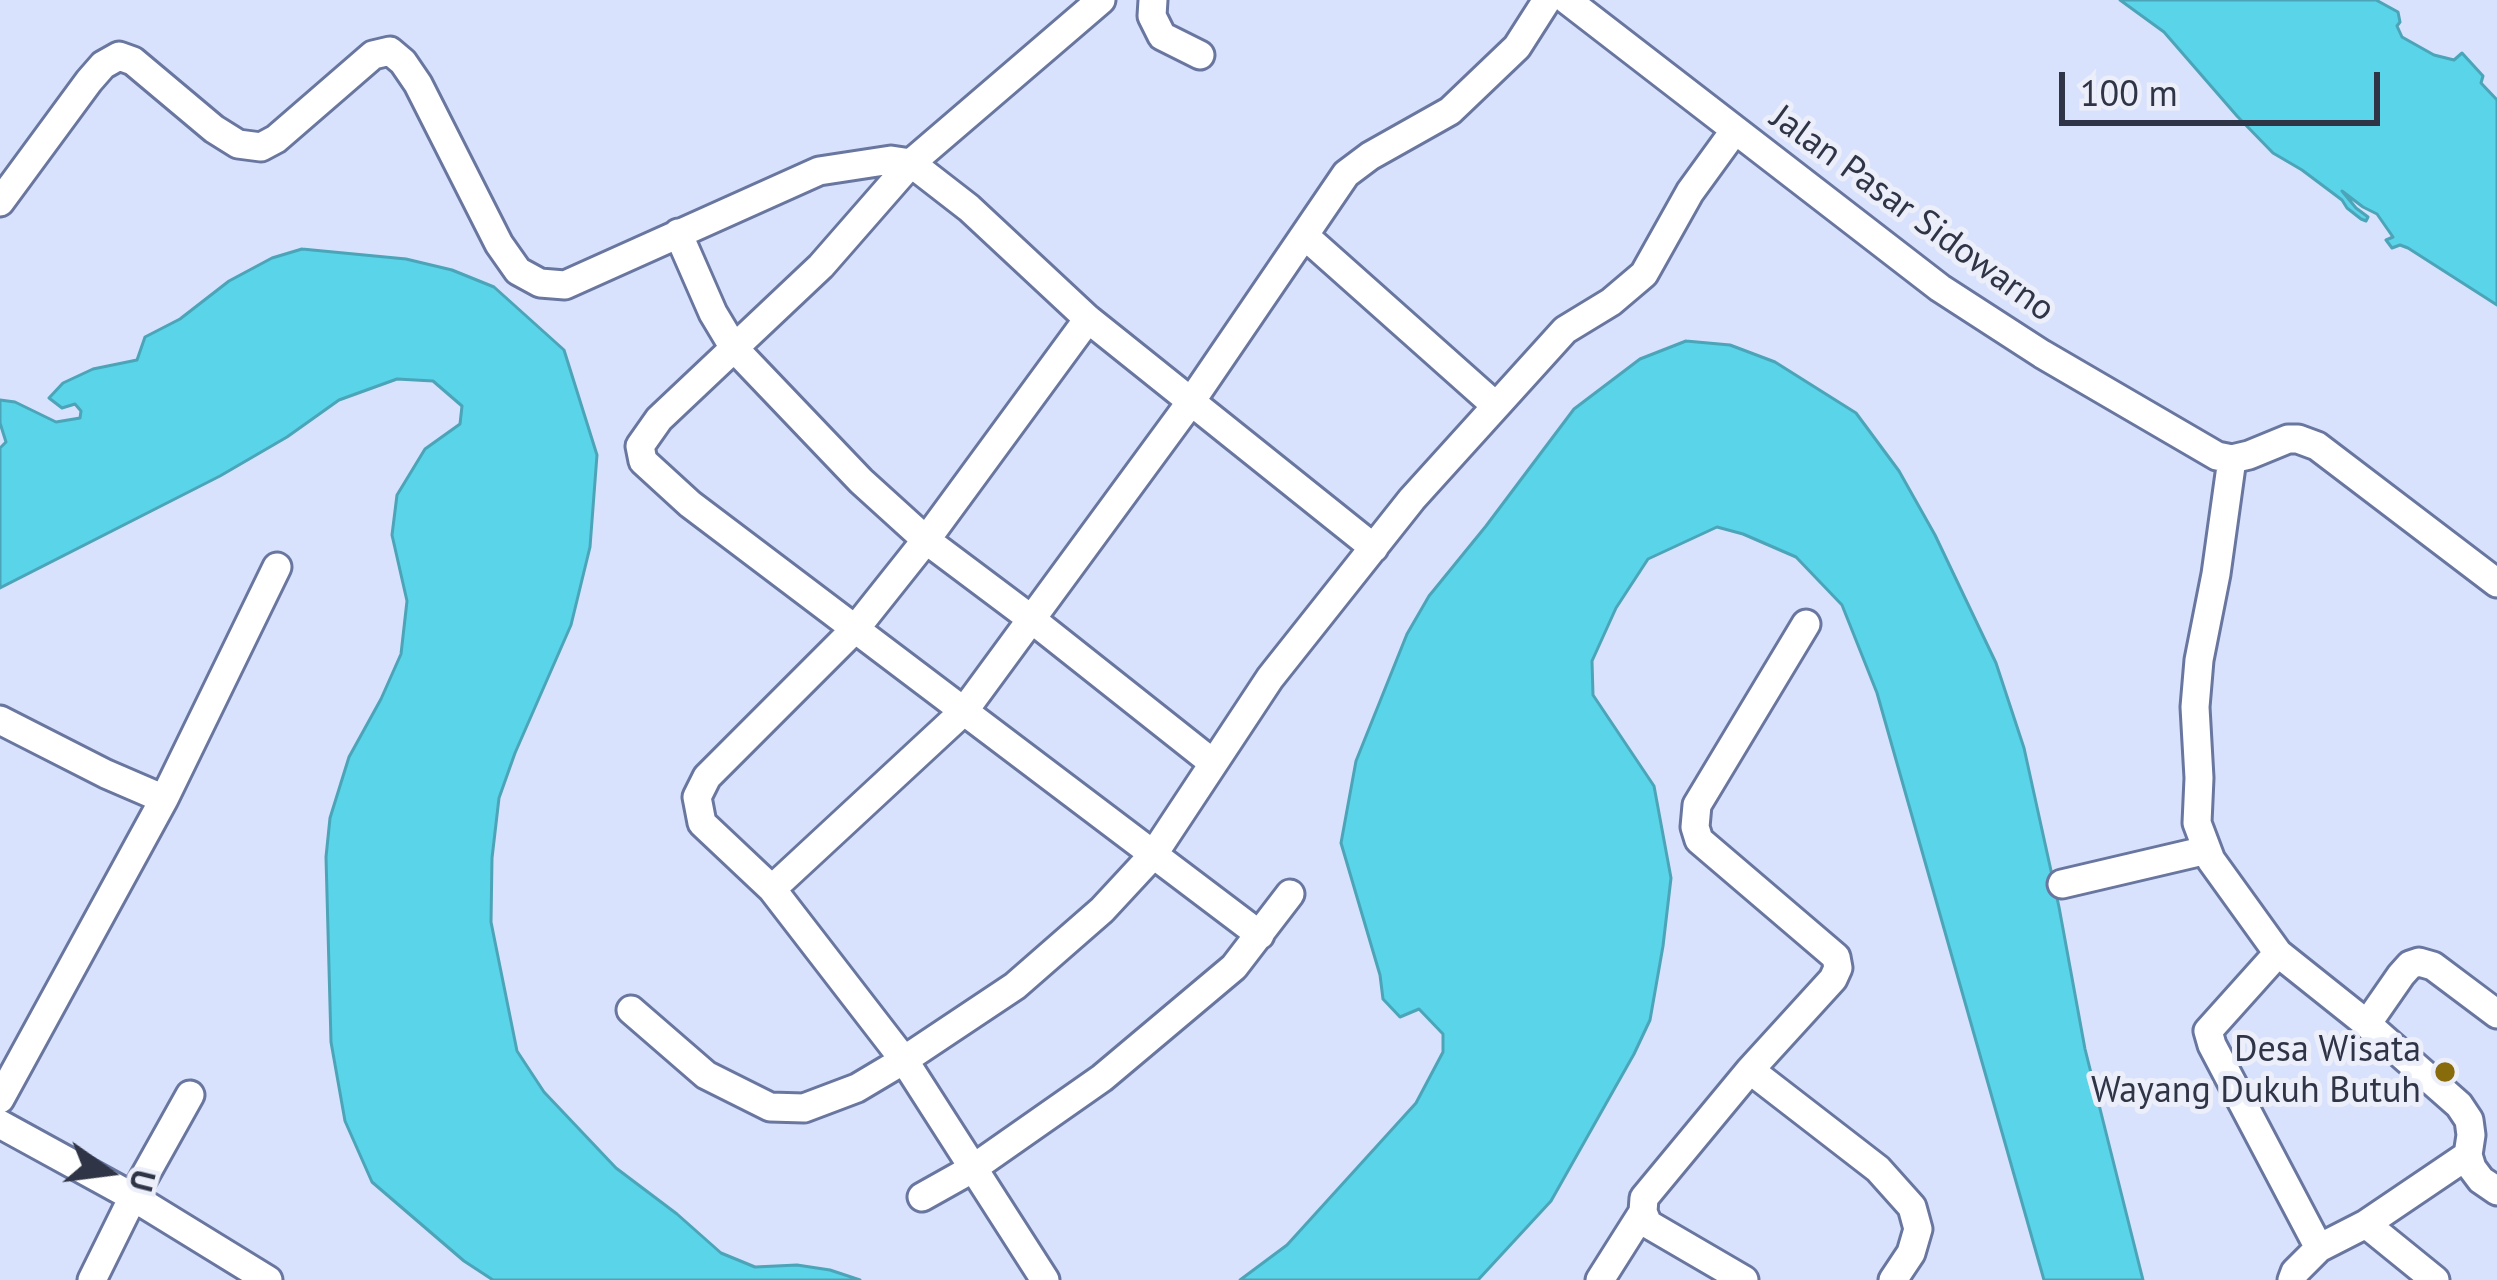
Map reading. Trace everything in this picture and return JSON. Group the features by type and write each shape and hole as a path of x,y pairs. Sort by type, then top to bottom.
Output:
{"street":[{"path":"1101,0 911,163 820,266 659,419 640,446 643,461 690,504 1260,935"},
{"path":"1153,0 1153,16 1162,36 1200,56"},
{"path":"772,889 964,711 1190,403 1346,174 1450,111 1517,47 1547,0"},
{"name":"Jalan Pasar Sidowarno","path":"1567,0 1940,288 2203,450 2232,459"},
{"path":"0,202 12,166 89,81 119,56 133,61 238,144 261,146 276,139 374,55 390,51 418,84 499,244 518,271 540,283 565,285 819,171 891,160 911,163 969,208 1088,319 1374,548"},
{"path":"631,1010 706,1075 770,1107 804,1108 857,1088 1015,986 1102,910 1153,855 1270,678 1412,499 1565,330 1611,302 1644,274 1690,192 1735,130"},
{"path":"678,232 713,314 734,347 861,481 926,540 1214,763"},
{"path":"1305,236 1496,406"},
{"path":"1045,1280 904,1060 772,889 702,824 697,797 707,778 856,628 1088,319"},
{"path":"2497,583 2317,446 2288,439 2232,459 2195,707 2197,823 2211,860 2278,953 2459,1105 2469,1120 2472,1168 2497,1191"},
{"path":"0,1099 164,799 278,567"},
{"path":"1730,1276 1648,1224 1644,1198 1838,968 1836,957 1699,840 1695,826 1697,806 1806,625"},
{"path":"1,724 164,799"},
{"path":"2062,884 2207,850"},
{"path":"922,1197 1102,1078 1234,967 1290,894"},
{"path":"2278,953 2208,1031 2319,1248"},
{"path":"2367,1024 2410,965 2419,962 2433,966 2497,1014"},
{"path":"1750,1070 1878,1169 1912,1207 1918,1229 1911,1253 1893,1280"},
{"path":"92,1280 190,1095"},
{"path":"0,1124 133,1197 268,1280"},
{"path":"2292,1280 2319,1248 2366,1225 2468,1155"},
{"path":"1600,1280 1643,1212"},
{"path":"2366,1225 2434,1280"}],"water":[{"path":"2120,0 2376,0 2398,12 2402,37 2434,55 2454,60 2462,53 2497,100 2497,305 2408,248 2392,248 2386,240 2393,237 2377,214 2342,191 2368,217 2361,219 2302,170 2273,153 2164,32"},
{"path":"302,249 406,259 494,287 564,350 597,455 590,547 571,625 499,798 491,922 517,1051 544,1092 616,1168 721,1253 755,1267 797,1265 860,1280 493,1280 372,1182 345,1121 331,1042 326,857 330,818 349,757 401,654 407,601 392,535 397,495 425,449 460,424 462,406 433,381 397,379 339,400 220,476 0,588 0,448 6,442 0,400 15,402 56,422 80,418 75,404 62,408 49,398 63,383 93,369 137,360 145,337 180,319 229,281 272,258"},
{"path":"1686,341 1730,345 1775,362 1856,413 1899,471 1935,535 1996,663 2024,748 2085,1049 2143,1280 2044,1280 1877,693 1842,605 1796,557 1717,527 1648,559 1616,608 1592,661 1593,695 1654,786 1671,878 1650,1020 1551,1201 1478,1280 1240,1280 1287,1245 1416,1103 1443,1052 1443,1034 1419,1009 1400,1017 1383,999 1341,843 1356,761 1407,634 1429,596 1574,409 1640,359"}],"place":[{"name":"Desa Wisata Wayang Dukuh Butuh","path":"2445,1072"}]}
